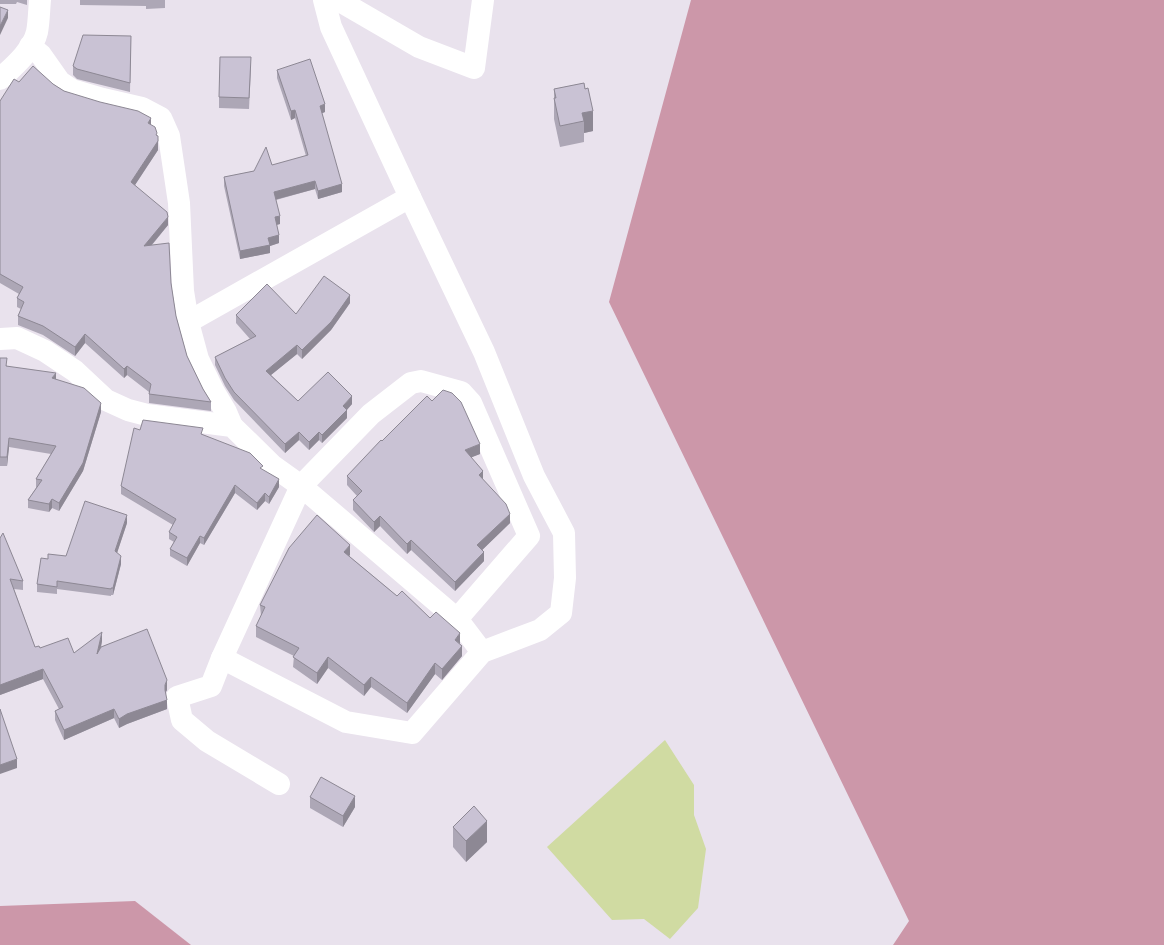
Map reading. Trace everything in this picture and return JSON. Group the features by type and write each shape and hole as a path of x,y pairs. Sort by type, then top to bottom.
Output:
{"street":[{"path":"0,79 15,66 30,46 37,32 40,0"},
{"path":"222,658 346,722 412,733 482,652 540,630 561,613 565,578 564,533 534,476 484,352 331,27 324,0"},
{"path":"338,0 419,47 474,68 483,0"},
{"path":"30,46 41,55 60,82 72,90 142,108 160,118 169,136 179,203 183,291 188,322 198,359 232,426 273,466 301,486 457,619 482,652"},
{"path":"188,322 410,197"},
{"path":"0,339 17,338 45,351 76,371 106,400 128,410 147,415 232,426"},
{"path":"278,784 207,741 182,720 177,697 211,686 222,658 301,486 371,414 411,383 421,381 461,392 471,402 529,536 457,619"}],"shaded area":[{"path":"691,0 1164,0 1164,945 893,945 909,921 609,302"},
{"path":"665,740 694,785 694,815 706,849 698,908 670,939 644,919 612,920 547,847"},
{"path":"135,901 191,945 0,945 0,906"}],"building":[{"path":"0,7 8,10 0,26"},
{"path":"83,35 131,36 130,83 77,69 73,66"},
{"path":"220,57 251,57 249,98 219,97"},
{"path":"310,59 325,104 320,106 342,184 318,191 315,181 274,192 280,216 275,217 279,235 268,238 270,245 240,251 224,177 254,171 266,147 272,165 308,155 295,110 291,111 277,70"},
{"path":"33,66 53,84 64,91 100,102 138,111 151,118 148,123 155,127 158,141 131,182 167,212 168,217 144,246 169,243 171,283 176,316 187,356 211,402 149,394 151,384 127,366 124,369 85,334 75,347 43,326 18,316 24,302 17,298 23,287 0,274 0,101 14,79 19,82"},
{"path":"584,83 585,89 588,88 593,111 582,113 584,121 560,126 554,98 556,98 554,89"},
{"path":"324,276 350,295 331,322 302,350 297,345 266,371 298,401 328,372 352,396 343,406 347,410 322,435 319,432 309,442 299,432 285,444 234,392 225,378 215,357 256,336 236,315 267,284 296,314"},
{"path":"0,358 7,358 6,366 56,373 52,378 84,388 101,403 83,463 59,503 52,499 49,504 28,500 42,480 36,479 56,446 9,438 7,457 0,457"},
{"path":"443,390 452,393 461,402 480,444 465,450 483,471 479,475 506,504 510,514 477,545 484,552 455,582 411,540 407,544 380,516 374,522 353,500 362,491 347,476 381,440 382,441 427,396 432,401"},
{"path":"143,420 203,428 201,434 250,453 263,466 260,468 279,479 269,497 265,493 257,503 235,485 204,538 200,536 187,558 170,549 177,537 169,532 176,519 121,486 134,428 140,430"},
{"path":"85,501 127,515 115,551 121,556 113,588 111,589 57,581 57,587 37,584 41,558 48,559 48,554 66,556"},
{"path":"317,515 350,545 344,552 397,596 402,591 430,618 436,612 460,633 455,640 462,646 442,669 435,663 407,703 371,677 364,685 328,657 317,673 293,657 299,648 256,626 265,607 260,605 289,548"},
{"path":"3,533 23,581 10,579 35,647 39,646 40,648 68,638 74,653 102,632 97,654 101,647 147,629 167,680 165,690 167,700 127,714 119,719 114,709 64,730 55,711 63,707 43,669 0,685 0,538"},
{"path":"0,709 17,759 0,765"},
{"path":"321,777 355,796 343,816 310,797"},
{"path":"474,806 487,821 466,841 453,827"}]}
